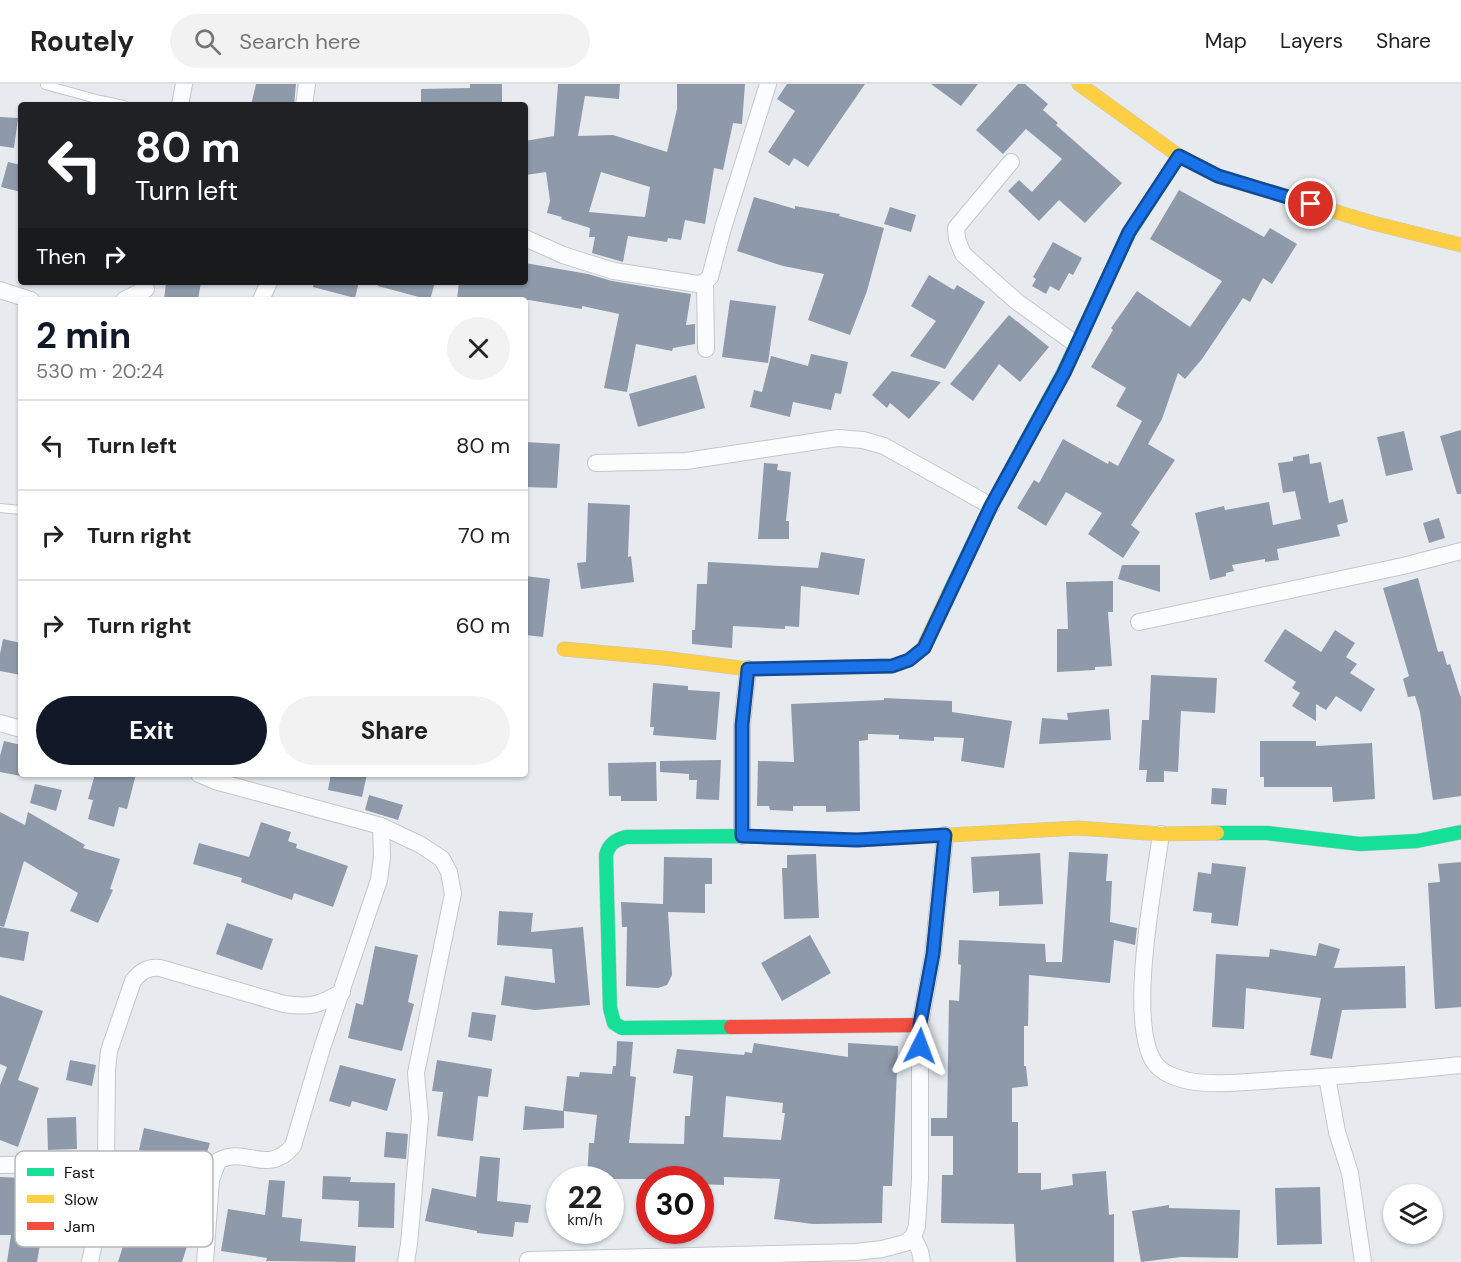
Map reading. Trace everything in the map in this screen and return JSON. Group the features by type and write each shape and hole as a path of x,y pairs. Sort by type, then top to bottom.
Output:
{"street":[{"path":"181,102 184,84"},
{"path":"304,102 307,84"},
{"path":"528,239 563,255 614,271 698,284 705,282 710,277 768,84"},
{"path":"1079,84 1179,156 1218,176 1373,223 1461,245"},
{"path":"564,649 748,669 892,666 909,660 924,648 991,506 1077,345 1129,232 1179,156"},
{"path":"1011,162 956,228 957,239 963,254 1016,302 1077,345"},
{"path":"705,282 706,349"},
{"path":"0,290 21,297"},
{"path":"131,297 147,290"},
{"path":"596,463 686,461 838,438 863,440 884,446 991,506"},
{"path":"1139,621 1403,566 1461,551"},
{"path":"742,836 742,725 748,669"},
{"path":"0,723 18,728"},
{"path":"206,777 381,826 421,844 442,859 450,872 453,894 416,1073 420,1118 409,1244 405,1262"},
{"path":"213,1175 218,1161 230,1156 273,1161 285,1156 293,1146 322,1048 379,880 382,856 381,826"},
{"path":"920,1024 622,1028 613,1023 610,1008 606,855 609,845 616,839 626,837 742,836 857,840 1078,828 1161,834 1266,833 1360,844 1417,841 1461,832"},
{"path":"1161,834 1142,986 1142,1020 1148,1049 1155,1064 1169,1075 1191,1081 1245,1082 1392,1073 1461,1065"},
{"path":"528,1260 729,1259 882,1249 905,1244 914,1238 920,1179 920,1024 933,954 945,835"},
{"path":"106,1151 109,1051 133,981 140,972 150,967 160,968 284,1004 303,1006 317,1005 342,992"},
{"path":"1327,1077 1337,1132 1350,1173 1363,1262"},
{"path":"0,1165 15,1165"},
{"path":"914,1238 921,1251 922,1262"},
{"path":"90,1262 93,1247"},
{"path":"205,1262 206,1247"}],"lane":[{"path":"45,85 110,102"},
{"path":"0,508 18,510"}],"building":[{"path":"256,84 296,84 294,102 252,102"},
{"path":"470,84 502,84 502,102 421,102 421,89 470,88"},
{"path":"558,84 620,84 619,99 585,96 578,136 613,135 667,152 677,109 677,84 745,84 742,124 733,123 723,170 714,168 705,224 685,220 681,240 668,238 667,242 628,236 623,262 592,253 595,237 589,237 590,228 547,213 550,201 546,172 528,175 528,140 554,136","holes":["601,172 650,187 645,217 589,212"]},
{"path":"787,84 865,84 808,167 794,158 789,166 768,152 795,111 777,99"},
{"path":"931,84 978,84 961,106"},
{"path":"1018,84 1025,84 1048,104 1043,110 1058,123 1056,125 1122,183 1085,223 1059,200 1039,221 1008,191 1019,180 1032,192 1062,159 1026,129 1003,154 976,130"},
{"path":"0,117 18,118 14,148 0,146"},
{"path":"8,162 18,164 18,191 1,187"},
{"path":"1179,190 1264,237 1270,228 1297,244 1272,284 1263,278 1250,302 1243,298 1202,359 1185,379 1178,373 1162,419 1148,444 1175,460 1131,525 1140,532 1123,558 1088,534 1102,513 1066,492 1046,526 1017,508 1034,480 1039,483 1063,439 1108,464 1109,461 1118,466 1142,421 1116,406 1126,388 1091,367 1113,330 1111,328 1137,291 1190,327 1222,281 1150,239"},
{"path":"754,197 795,209 795,206 840,214 839,216 884,228 867,291 850,335 808,320 824,274 783,266 737,251"},
{"path":"890,207 916,215 911,232 884,224"},
{"path":"1053,242 1082,258 1073,275 1069,273 1059,291 1050,286 1046,294 1032,286 1036,279 1033,277"},
{"path":"528,264 691,294 686,325 695,324 695,344 673,348 672,351 636,344 627,392 604,388 619,314 582,306 582,309 528,300 528,297 457,297 459,285 528,285"},
{"path":"929,275 954,290 957,285 985,302 945,369 910,356 936,321 911,306"},
{"path":"166,285 200,285 198,297 164,297"},
{"path":"313,285 358,285 355,297 313,287"},
{"path":"434,285 431,297 419,297 378,286"},
{"path":"730,300 776,306 768,363 722,357"},
{"path":"1009,315 1049,347 1020,382 999,364 973,401 950,384"},
{"path":"811,354 848,362 841,394 835,393 831,410 793,402 790,417 750,407 754,390 762,392 771,356 808,366"},
{"path":"892,371 941,382 909,419 890,403 887,408 872,395"},
{"path":"696,375 705,408 638,427 629,394"},
{"path":"1461,430 1461,494 1457,494 1440,436"},
{"path":"1404,431 1413,470 1386,476 1377,437"},
{"path":"528,442 560,444 557,488 528,487"},
{"path":"1309,454 1310,464 1321,462 1329,503 1343,499 1348,522 1337,525 1340,536 1277,549 1279,560 1265,562 1265,559 1232,565 1234,571 1226,573 1226,576 1210,580 1195,513 1224,506 1225,510 1269,502 1273,525 1301,519 1295,491 1283,493 1278,463 1293,461 1293,457"},
{"path":"764,463 778,464 777,470 791,472 786,521 789,521 789,539 758,539"},
{"path":"588,503 630,505 628,557 631,556 634,582 581,589 577,563 586,562"},
{"path":"1439,518 1445,538 1429,543 1423,523"},
{"path":"821,552 865,559 859,595 801,586 799,627 785,626 785,629 733,626 732,648 692,644 692,630 695,630 697,584 707,584 708,562 818,568"},
{"path":"1122,565 1160,565 1160,592 1118,579"},
{"path":"528,576 550,579 543,637 528,635"},
{"path":"1418,578 1438,652 1443,651 1447,665 1450,664 1461,698 1461,796 1433,800 1420,712 1415,696 1408,697 1403,679 1409,676 1383,588"},
{"path":"1113,581 1113,612 1108,612 1112,666 1095,667 1095,670 1057,672 1057,629 1068,629 1066,582"},
{"path":"1285,629 1321,652 1335,630 1355,643 1346,657 1357,664 1350,673 1375,689 1361,712 1336,696 1326,710 1316,704 1316,721 1292,706 1300,693 1292,688 1296,682 1264,661"},
{"path":"3,639 18,642 18,674 0,671"},
{"path":"1151,675 1217,678 1215,713 1181,711 1178,772 1164,771 1164,782 1146,782 1147,770 1139,770 1142,720 1149,720"},
{"path":"653,683 688,686 688,690 720,692 716,740 653,735 654,727 650,727"},
{"path":"884,698 952,701 952,712 1012,721 1004,768 961,761 964,738 934,737 934,741 899,739 899,735 868,734 868,740 859,741 860,811 826,812 826,806 793,806 793,811 770,810 769,806 757,806 758,761 794,762 791,704 884,700"},
{"path":"1109,709 1111,740 1039,744 1042,718 1068,720 1067,713"},
{"path":"4,741 18,744 18,775 0,772 0,756"},
{"path":"1260,741 1316,741 1316,746 1372,743 1375,799 1333,802 1332,787 1264,787 1264,777 1260,777"},
{"path":"721,760 719,800 696,799 697,780 689,780 689,774 660,772 660,761"},
{"path":"656,762 657,801 621,801 621,796 609,796 608,763"},
{"path":"94,777 135,777 127,809 119,807 114,827 88,819 93,800 88,799"},
{"path":"330,777 366,777 362,797 328,790"},
{"path":"35,784 62,790 56,811 30,803"},
{"path":"1212,788 1227,789 1226,805 1211,804"},
{"path":"369,795 403,805 398,820 365,810"},
{"path":"0,812 25,825 28,812 85,845 83,848 120,859 110,889 113,890 98,923 70,911 78,893 24,861 4,927 0,926"},
{"path":"261,822 291,832 288,841 297,844 296,848 348,866 333,907 294,893 292,900 241,882 242,878 193,864 199,843 249,857"},
{"path":"1069,852 1108,854 1106,881 1112,881 1110,922 1137,928 1135,945 1114,940 1110,983 1029,975 1028,1026 1024,1026 1024,1066 1026,1066 1028,1086 1012,1088 1012,1122 1018,1122 1018,1173 1041,1173 1041,1190 1073,1185 1072,1174 1106,1171 1109,1215 1114,1214 1114,1262 1016,1262 1014,1224 941,1223 942,1175 953,1175 953,1136 931,1136 931,1118 947,1118 949,1000 959,1001 961,965 958,964 959,940 1045,944 1046,962 1062,962"},
{"path":"1040,853 1043,904 999,906 999,891 973,893 971,857"},
{"path":"816,854 819,918 784,919 782,868 787,868 787,855"},
{"path":"664,857 712,858 712,884 705,884 705,913 668,912 672,975 667,985 658,988 626,986 627,927 622,927 621,902 663,904"},
{"path":"1461,862 1461,1007 1435,1009 1428,883 1440,882 1438,864"},
{"path":"1212,863 1246,867 1238,926 1211,923 1212,913 1193,911 1198,872 1211,874"},
{"path":"499,911 533,913 531,932 583,927 590,1005 535,1010 501,1005 505,976 555,983 552,949 497,945"},
{"path":"227,923 273,939 262,970 216,954"},
{"path":"0,927 29,932 24,961 0,957"},
{"path":"810,935 831,973 782,1001 761,963"},
{"path":"1319,943 1340,949 1334,968 1405,966 1406,1008 1342,1010 1332,1059 1310,1055 1321,998 1246,988 1244,1029 1212,1027 1216,954 1269,957 1270,949 1316,956"},
{"path":"375,946 418,955 408,1002 414,1004 402,1051 348,1038 356,1003 363,1005"},
{"path":"0,995 43,1011 18,1080 39,1088 18,1147 0,1140 0,1085 7,1067 0,1064"},
{"path":"472,1012 496,1015 492,1041 468,1037"},
{"path":"617,1041 633,1042 630,1076 636,1077 629,1143 684,1144 685,1116 690,1116 693,1076 673,1073 677,1049 744,1055 745,1052 752,1053 754,1043 848,1057 848,1043 898,1046 892,1186 883,1186 882,1223 813,1224 774,1219 780,1179 724,1177 724,1185 714,1185 714,1166 636,1166 636,1179 624,1179 624,1166 588,1166 589,1143 594,1143 597,1115 564,1111 564,1128 523,1130 525,1106 563,1111 567,1076 579,1077 580,1072 612,1074 613,1066 616,1066","holes":["726,1096 783,1103 782,1113 785,1113 781,1140 723,1137"]},
{"path":"70,1060 96,1065 92,1086 66,1080"},
{"path":"437,1060 492,1069 488,1097 478,1096 473,1141 437,1136 443,1092 432,1091"},
{"path":"340,1065 396,1079 387,1111 352,1101 350,1107 329,1101"},
{"path":"76,1117 77,1149 48,1150 47,1118"},
{"path":"144,1128 210,1143 207,1151 139,1150"},
{"path":"386,1132 408,1134 406,1159 384,1157"},
{"path":"480,1156 500,1158 497,1201 531,1205 528,1223 515,1222 513,1237 477,1233 477,1231 425,1221 432,1188 476,1197"},
{"path":"323,1176 351,1177 350,1182 395,1183 394,1228 358,1227 359,1201 322,1199"},
{"path":"0,1177 15,1178 15,1247 40,1247 37,1262 7,1262 11,1235 0,1235"},
{"path":"269,1180 285,1181 282,1217 302,1219 300,1241 356,1246 355,1262 266,1261 267,1258 221,1251 228,1209 265,1215"},
{"path":"1320,1187 1322,1244 1277,1245 1275,1188"},
{"path":"1169,1205 1169,1208 1240,1210 1238,1258 1181,1257 1141,1262 1132,1211"},
{"path":"123,1247 187,1247 182,1262 118,1262"}],"traffic: fast":[{"path":"948,595 991,506 1063,373 1129,233 1179,156"},
{"path":"1217,833 1267,833 1360,844 1417,841 1461,832"},
{"path":"731,1027 622,1028 614,1023 610,1008 607,851 613,843 626,837 742,836 821,839"}],"traffic: slow":[{"path":"1079,84 1179,156 1218,176 1373,223 1461,245"},
{"path":"564,649 748,669 893,666 909,660 923,648 948,595"},
{"path":"821,839 857,840 1078,828 1161,834 1217,833"}],"traffic: jam":[{"path":"731,1027 920,1025"}],"route":[{"path":"920,1046 920,1024 933,954 945,835 857,840 742,836 742,725 748,669 892,666 909,660 924,648 991,506 1064,373 1129,232 1179,156 1218,176 1311,204"}]}
